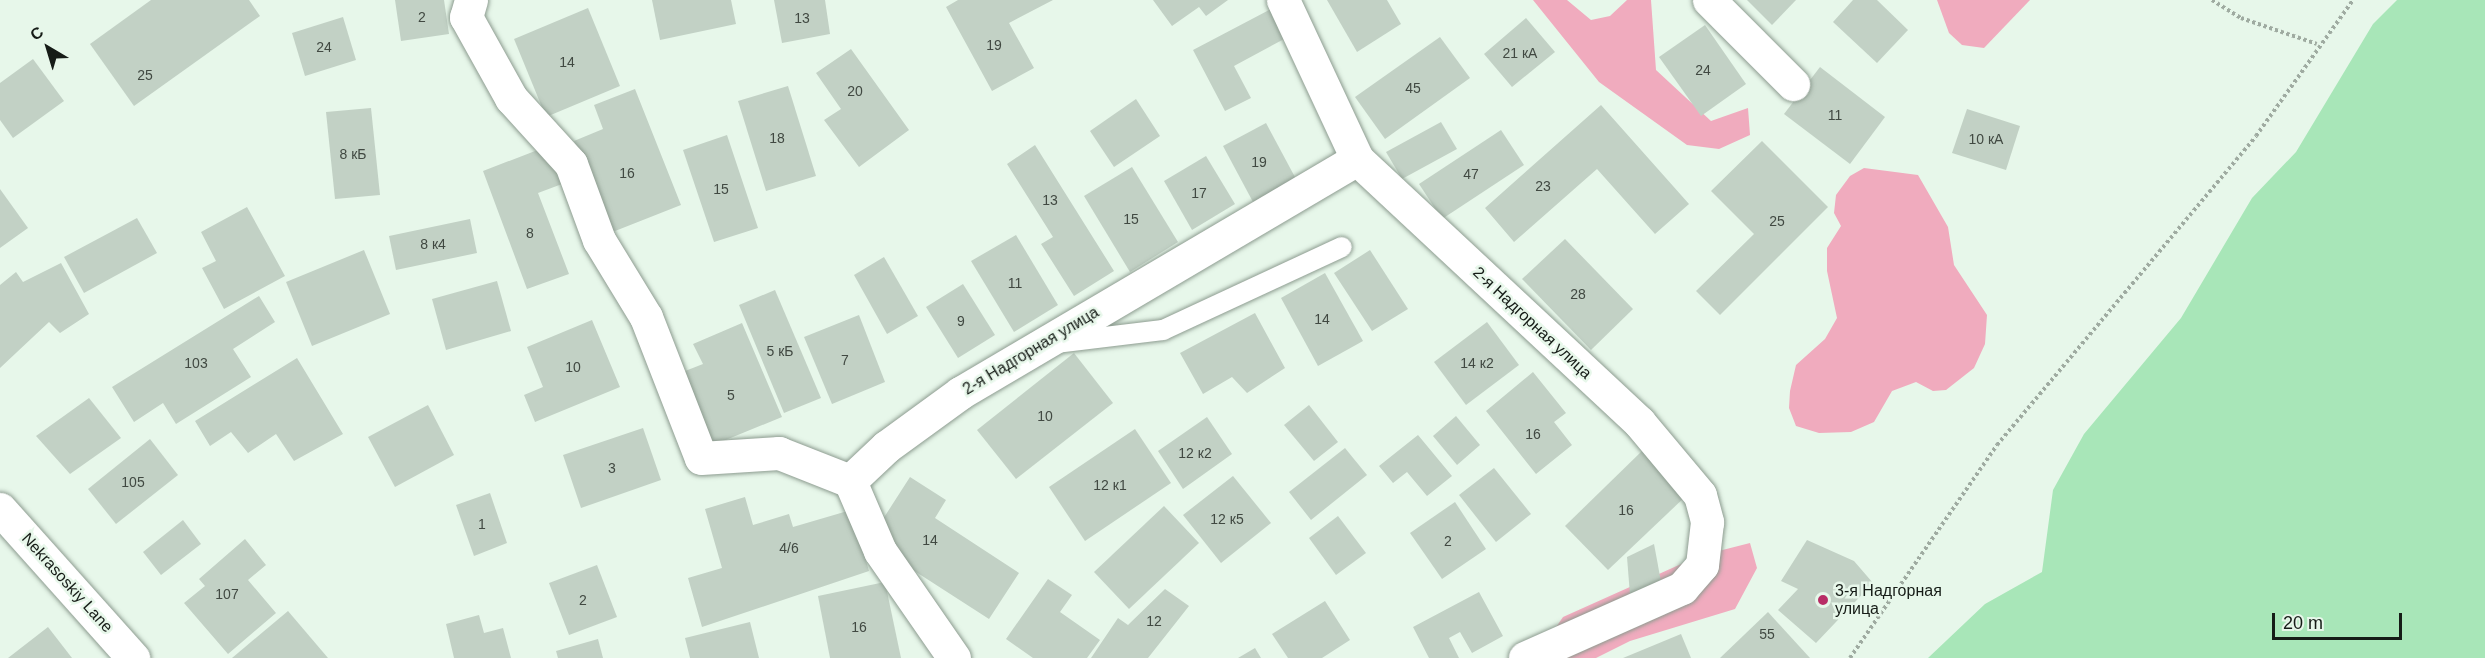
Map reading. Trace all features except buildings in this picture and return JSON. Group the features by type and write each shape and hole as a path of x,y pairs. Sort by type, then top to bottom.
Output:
{"street":[{"path":"471,0 466,16 511,98 571,164 599,240 646,317 701,458 779,453 850,481 880,551 954,658"},
{"name":"2-я Надгорная улица","path":"1283,0 1357,159 1639,422 1700,495 1707,522 1702,565 1682,588 1525,658"},
{"path":"1708,0 1793,84"},
{"name":"2-я Надгорная улица","path":"850,481 886,447 960,393 1357,159"},
{"name":"Nekrasoskiy Lane","path":"0,509 133,658"}],"lane":[{"path":"1043,344 1163,330 1342,247"}],"path":[{"path":"2212,0 2241,18 2317,44"},
{"path":"1850,658 1997,445 2256,136 2317,44 2353,0"}],"shaded area":[{"path":"1533,0 1567,0 1591,20 1610,16 1627,0 1651,0 1656,70 1711,121 1748,108 1750,135 1719,149 1687,145 1599,82"},
{"path":"1937,0 2030,0 1984,48 1962,45 1949,33"},
{"path":"2397,0 2485,0 2485,658 1928,658 1985,604 2042,572 2053,490 2084,434 2181,318 2252,198 2296,152 2373,24"},
{"path":"1864,168 1918,175 1948,227 1954,265 1987,315 1985,344 1974,368 1946,390 1933,391 1916,382 1892,391 1874,422 1851,432 1819,433 1796,426 1789,408 1790,391 1796,365 1825,339 1837,318 1827,271 1827,248 1841,226 1834,213 1836,195 1850,176"},
{"path":"1750,543 1757,568 1735,609 1630,641 1596,658 1535,658 1563,617 1699,556"}],"place":[{"name":"3-я Надгорная улица","path":"1823,600"}]}
